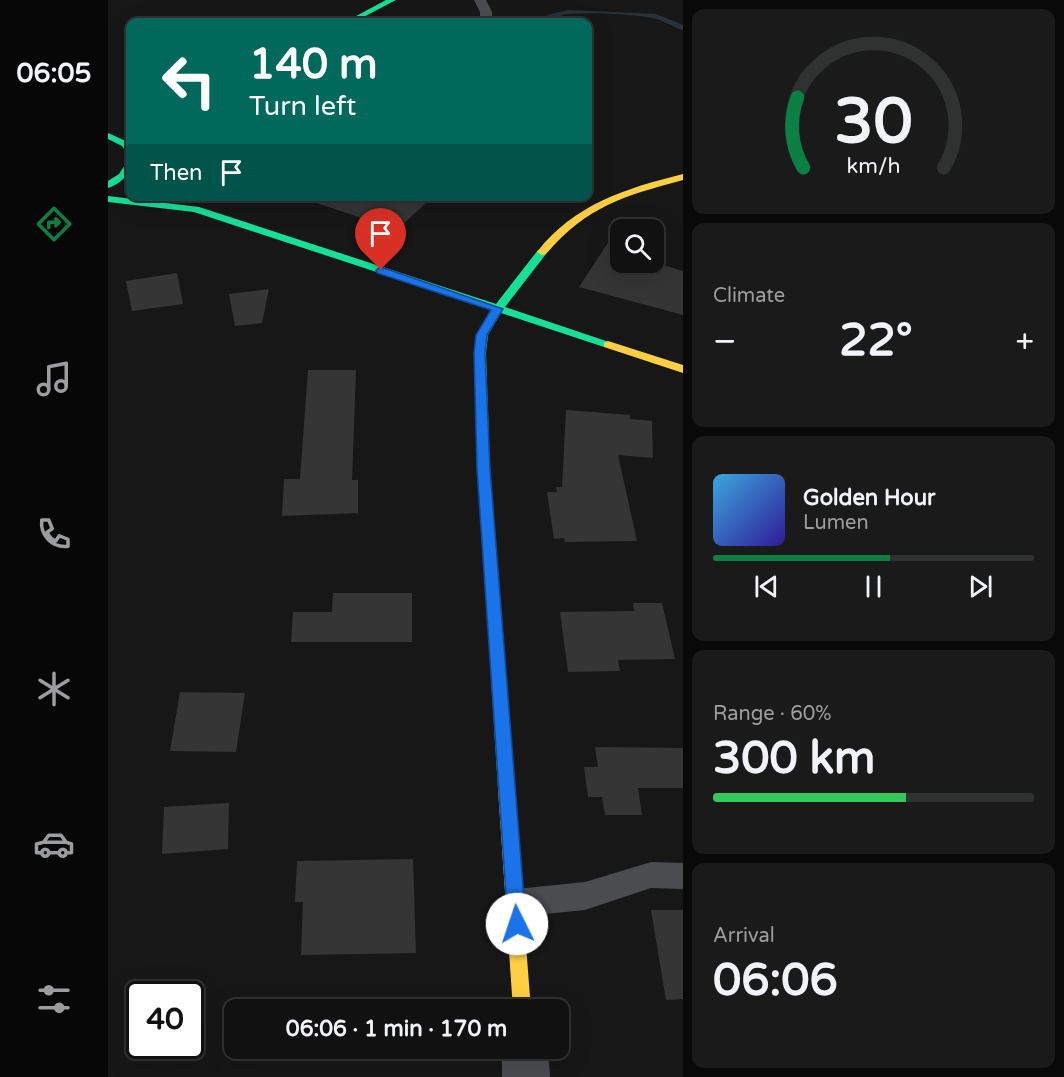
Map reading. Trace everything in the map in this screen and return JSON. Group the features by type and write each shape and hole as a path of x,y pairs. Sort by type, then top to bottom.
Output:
{"street":[{"path":"357,18 392,0"},
{"path":"108,136 126,145"},
{"path":"108,185 122,176 126,170"},
{"path":"521,999 484,469 480,353 482,335 498,309 549,243 578,216 609,198 683,177"},
{"path":"108,199 195,209 683,369"},
{"path":"184,201 195,209"},
{"path":"525,1059 526,1077"}],"lane":[{"path":"480,0 486,12 486,18"},
{"path":"516,903 585,896 651,874 683,876"}],"building":[{"path":"314,201 428,201 397,230"},
{"path":"610,240 610,273 664,273 664,265 683,271 683,315 579,287"},
{"path":"177,273 183,304 132,311 126,281"},
{"path":"269,289 262,323 235,326 229,294"},
{"path":"308,370 356,370 352,480 358,480 358,513 282,516 284,479 300,479"},
{"path":"566,410 630,415 630,419 652,421 653,458 618,455 637,541 565,542 564,538 554,539 547,492 557,492 556,487 562,487"},
{"path":"333,593 412,593 412,642 291,642 293,612 332,612"},
{"path":"633,603 662,603 675,659 618,660 620,671 568,672 560,612 634,611"},
{"path":"180,692 245,693 236,752 170,751"},
{"path":"595,747 683,748 683,788 638,788 642,815 605,815 602,797 588,797 584,767 598,767"},
{"path":"229,803 228,849 162,854 164,807"},
{"path":"413,859 416,953 301,955 303,902 295,902 297,861"},
{"path":"651,910 683,910 683,999 666,1000"}],"waterway":[{"path":"547,18 568,12 656,16 683,28"}],"traffic: fast":[{"path":"357,18 392,0"},
{"path":"108,136 126,145"},
{"path":"108,185 122,176 126,170"},
{"path":"108,199 195,209 608,345"},
{"path":"506,789 484,469 480,353 482,335 498,309 542,252"}],"traffic: slow":[{"path":"542,252 572,221 588,210 623,194 683,177"},
{"path":"608,345 683,369"},
{"path":"506,789 521,999"}],"route":[{"path":"381,270 498,309 482,335 480,353 484,469 517,924"}]}
